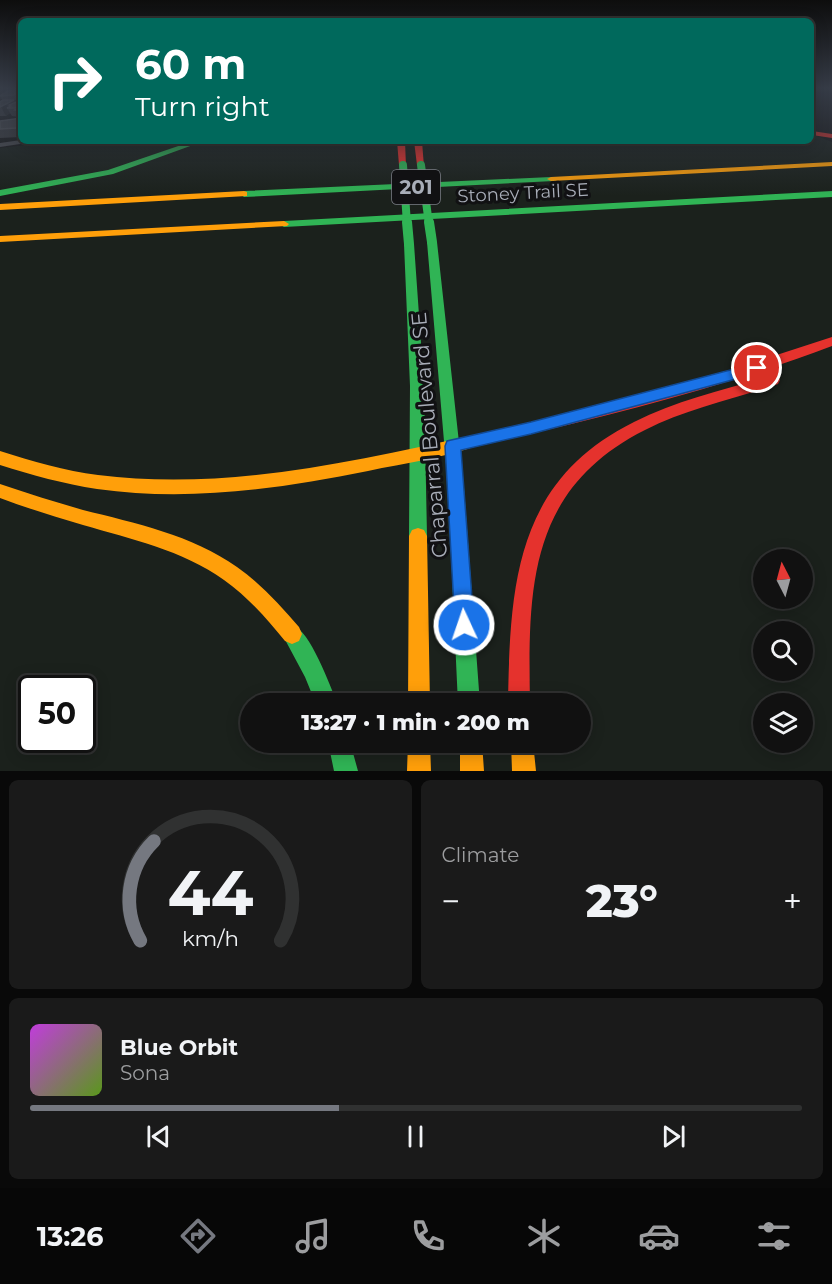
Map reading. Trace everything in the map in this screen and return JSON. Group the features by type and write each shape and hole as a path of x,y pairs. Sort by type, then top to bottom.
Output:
{"main road":[{"path":"814,133 832,136"},
{"path":"110,172 191,144"},
{"path":"0,193 110,172 200,144"},
{"name":"Chaparral Boulevard SE","path":"401,144 409,244 418,453 419,693"},
{"name":"Chaparral Boulevard SE","path":"418,144 432,242 453,446 468,693"},
{"name":"Stoney Trail SE","path":"0,207 832,164"},
{"name":"Stoney Trail SE","path":"0,239 832,194"},
{"path":"0,459 39,472 122,486 173,488 299,476 453,446 531,428 731,376 832,341"},
{"path":"815,362 832,354"},
{"path":"519,693 519,633 526,571 538,524 564,480 596,449 623,433 790,373"},
{"path":"0,491 34,504 165,540 226,567 255,590 289,626 316,675 323,693"},
{"path":"342,753 346,771"},
{"path":"419,753 419,771"},
{"path":"471,753 472,771"},
{"path":"523,753 524,771"}],"street":[{"path":"0,145 18,143"}],"shaded area":[{"path":"814,135 832,142 832,771 0,771 0,148 35,144 814,144"}],"building":[{"path":"0,124 18,124 16,128 0,129"}],"traffic: fast":[{"path":"0,193 110,172 191,144"},
{"path":"403,165 409,244"},
{"path":"421,165 432,242"},
{"path":"244,194 551,179"},
{"path":"284,224 832,194"},
{"path":"432,242 456,488 468,693"},
{"path":"409,244 417,386 418,536"},
{"path":"292,634 313,670 322,693"},
{"path":"342,753 346,771"}],"traffic: slow":[{"path":"551,179 832,164"},
{"path":"0,207 244,194"},
{"path":"0,239 284,224"},
{"path":"0,458 48,472 98,482 145,487 192,487 240,484 334,471 474,441"},
{"path":"0,491 42,506 159,539 195,553 229,572 262,599 292,634"},
{"path":"418,536 419,693"},
{"path":"419,753 419,771"},
{"path":"471,753 472,771"},
{"path":"523,753 524,771"}],"traffic: jam":[{"path":"814,133 832,136"},
{"path":"401,144 403,165"},
{"path":"418,144 421,165"},
{"path":"474,441 700,385 832,341"},
{"path":"519,693 521,620 525,580 534,542 548,508 570,476 600,449 639,426 773,380"}],"route":[{"path":"464,625 453,446 531,428 757,368"}]}
